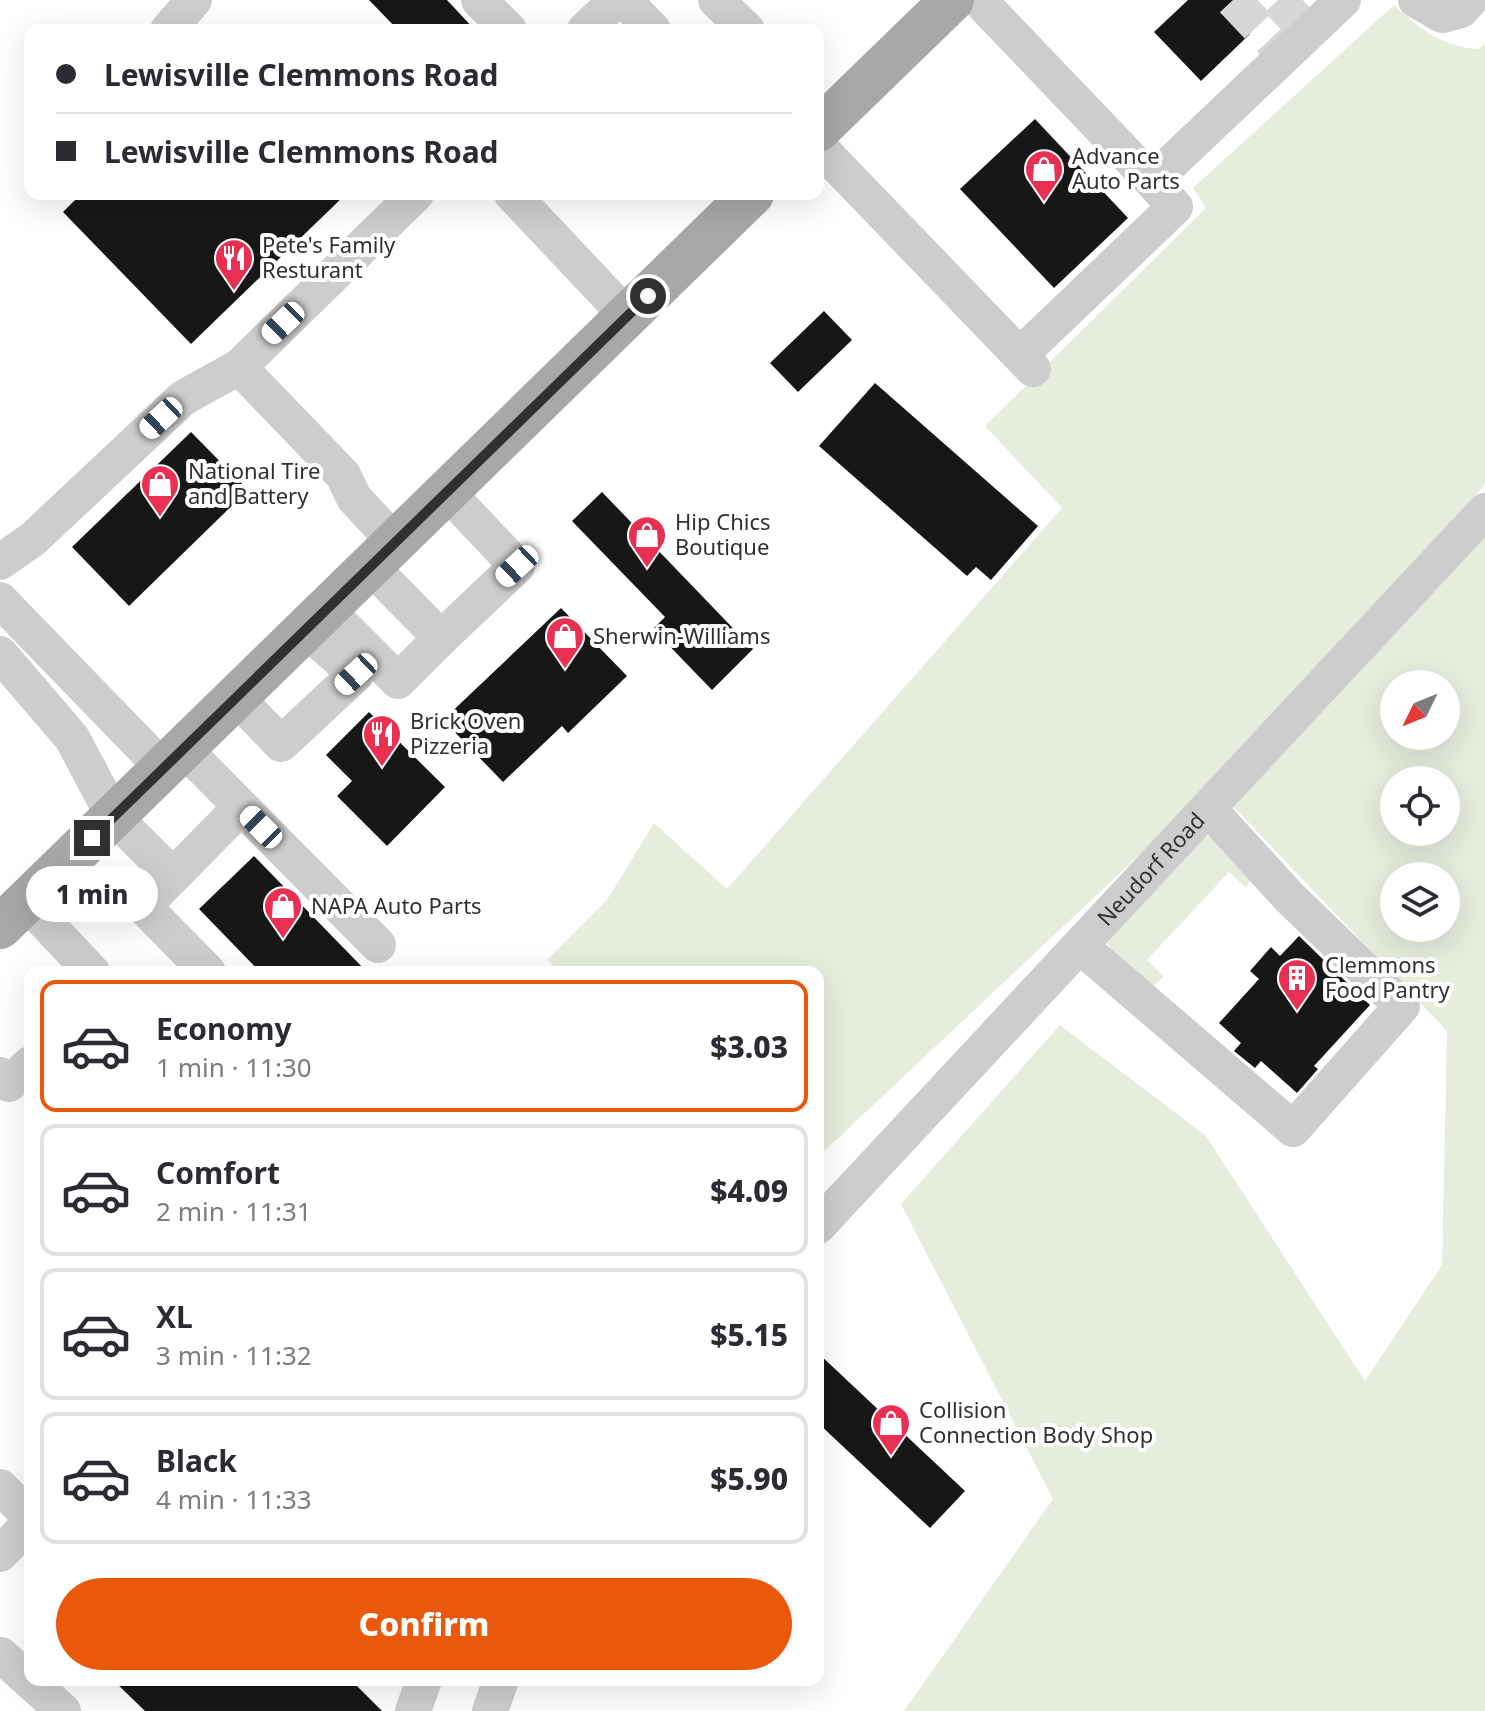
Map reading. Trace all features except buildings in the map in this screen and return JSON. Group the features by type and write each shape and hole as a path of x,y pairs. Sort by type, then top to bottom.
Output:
{"main road":[{"path":"824,121 952,0"},
{"path":"13,914 746,200"}],"street":[{"path":"173,24 194,0"},
{"path":"479,0 503,24"},
{"path":"591,24 616,0"},
{"path":"624,0 647,24"},
{"path":"824,125 1026,362 1175,207 979,0"},
{"path":"1152,181 1343,0"},
{"path":"1416,0 1442,15 1461,10 1470,0"},
{"path":"0,562 33,539 183,398 239,367 410,200"},
{"path":"518,200 627,316"},
{"path":"239,367 343,475 382,554 441,638"},
{"path":"316,619 398,681 517,566 446,491"},
{"name":"Neudorf Road","path":"824,1220 1485,511"},
{"path":"0,600 173,758 241,807 378,945"},
{"path":"235,696 281,744 356,674 316,619"},
{"path":"0,654 72,738 114,817 173,876"},
{"path":"202,966 143,906 241,807"},
{"path":"1080,946 1293,1129 1402,1006 1290,898 1208,808"},
{"path":"13,914 84,966"},
{"path":"0,1075 9,1084 24,1070"},
{"path":"0,1487 24,1510"},
{"path":"0,1554 24,1529"},
{"path":"0,1655 24,1676"},
{"path":"35,1686 63,1711"},
{"path":"413,1711 422,1686"},
{"path":"490,1711 499,1686"}],"green space":[{"path":"1394,5 1442,41 1478,49 1485,43 1485,485 1152,843 824,1151 824,966 554,966 547,960 607,900 654,823 727,889 1062,508 985,426 1206,208 1193,188"},
{"path":"1485,531 1485,1711 904,1711 1053,1499 901,1204 1060,1025 1206,1136 1365,1381 1442,1265 1447,1031 1230,803"},
{"path":"1202,835 1211,837 1251,878 1246,888 1229,872 1147,960 1164,977 1154,985 1125,966 1105,937"}],"tunnel":[{"path":"1233,0 1285,55"},
{"path":"1278,0 1309,33"}],"place":[{"name":"Advance Auto Parts","path":"1044,203"},
{"name":"Pete's Family Resturant","path":"234,292"},
{"name":"National Tire and Battery","path":"160,518"},
{"name":"Hip Chics Boutique","path":"647,569"},
{"name":"Sherwin-Williams","path":"565,670"},
{"name":"Brick Oven Pizzeria","path":"382,768"},
{"name":"NAPA Auto Parts","path":"283,940"},
{"name":"Clemmons Food Pantry","path":"1297,1012"},
{"name":"Collision Connection Body Shop","path":"891,1457"}],"route":[{"path":"92,838 648,296"}]}
